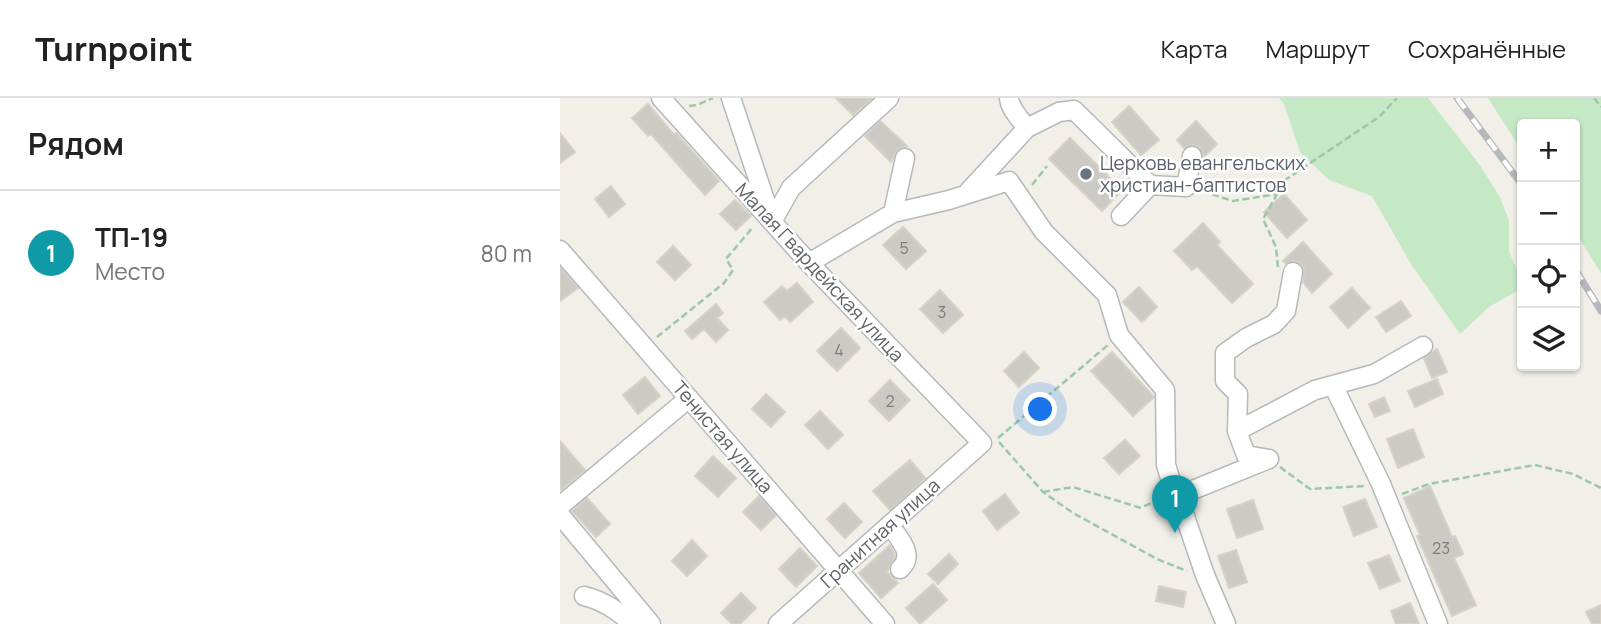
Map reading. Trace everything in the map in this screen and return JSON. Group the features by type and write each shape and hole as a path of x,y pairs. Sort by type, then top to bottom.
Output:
{"street":[{"path":"731,98 768,218"},
{"path":"768,218 791,188 889,98"},
{"path":"1009,98 1016,114 1027,128"},
{"name":"Малая Гвардейская улица","path":"665,103 809,262 982,443"},
{"path":"967,193 1027,128 1059,112 1074,110 1150,185 1186,187 1192,156"},
{"path":"893,213 905,158"},
{"path":"809,262 893,213 949,200 1009,181 1044,232 1107,295 1119,335 1165,390 1166,465 1205,575 1226,624"},
{"path":"1121,215 1150,185"},
{"name":"Тенистая улица","path":"560,250 885,624"},
{"path":"1269,459 1247,455 1237,431 1238,394 1225,381 1225,352 1273,324 1286,311 1286,271"},
{"path":"1237,431 1315,390 1374,374 1423,346"},
{"path":"1333,385 1384,492 1438,624"},
{"path":"560,506 689,398"},
{"name":"Гранитная улица","path":"778,624 982,443"},
{"path":"1176,493 1269,459"},
{"path":"560,515 650,624"},
{"path":"890,525 908,559 900,569"},
{"path":"609,573 584,596 597,599 617,610 633,624"}],"path":[{"path":"665,103 697,105 713,98"},
{"path":"1286,271 1263,219 1285,180 1379,117 1397,98"},
{"path":"1594,98 1601,107"},
{"path":"1020,198 1047,166"},
{"path":"1186,187 1233,201 1277,194"},
{"path":"644,347 724,283 733,270 726,259 768,218"},
{"path":"1119,335 996,440 1043,492 1073,513 1157,559 1192,573 1205,575"},
{"path":"1269,459 1310,489 1384,492 1535,465 1573,474 1601,488"},
{"path":"1043,492 1073,487 1141,508 1176,493"}],"green space":[{"path":"1279,98 1428,98 1479,164 1500,197 1509,221 1509,251 1517,271 1517,291 1489,307 1460,334 1411,264 1372,196 1329,180 1300,152 1284,104"},
{"path":"1488,98 1601,98 1601,273 1580,240 1580,119 1517,119 1517,143"}],"building":[{"path":"836,98 872,98 853,115"},
{"path":"648,104 719,181 705,195 651,134 648,136 632,118"},
{"path":"1129,106 1159,140 1141,155 1112,122"},
{"path":"880,121 907,146 897,150 891,162 865,136"},
{"path":"1196,121 1217,144 1203,158 1199,147 1193,145 1184,148 1177,140"},
{"path":"560,133 575,152 560,163"},
{"name":"Церковь евангельских христиан-баптистов","path":"1070,138 1122,190 1102,211 1049,159"},
{"path":"611,186 625,204 609,217 595,199"},
{"path":"1284,194 1307,220 1287,238 1264,212"},
{"path":"735,200 751,216 736,230 720,214"},
{"path":"1203,223 1220,242 1217,245 1253,284 1232,303 1197,266 1192,270 1174,251"},
{"path":"903,227 926,251 906,269 883,245"},
{"path":"1303,242 1332,274 1312,293 1303,282 1304,269 1301,264 1294,261 1286,264 1283,261"},
{"path":"673,246 691,265 675,280 657,262"},
{"path":"560,267 578,288 560,301"},
{"path":"797,283 813,302 790,322 785,316 780,320 764,302 782,286 787,291"},
{"path":"1139,287 1157,307 1142,322 1123,302"},
{"path":"1352,288 1370,308 1348,328 1330,307"},
{"path":"940,290 963,315 943,333 920,309"},
{"path":"1401,301 1411,316 1386,332 1376,317"},
{"path":"716,304 723,313 717,318 728,330 716,342 704,329 692,339 685,331"},
{"path":"841,328 860,348 837,371 817,351"},
{"path":"1437,349 1447,372 1432,378 1424,358"},
{"path":"1024,352 1039,368 1019,387 1004,371"},
{"path":"1112,352 1154,397 1133,416 1091,371"},
{"path":"645,377 660,396 638,414 623,395"},
{"path":"1437,379 1443,394 1415,407 1408,391"},
{"path":"890,380 910,400 889,421 869,401"},
{"path":"766,394 785,412 771,427 752,409"},
{"path":"1384,397 1390,411 1375,417 1369,404"},
{"path":"820,411 843,435 828,449 805,425"},
{"path":"1413,429 1424,457 1398,468 1387,439"},
{"path":"1125,440 1140,456 1119,474 1104,458"},
{"path":"560,441 585,470 561,490 560,489"},
{"path":"713,456 736,478 718,497 695,476"},
{"path":"910,460 925,478 890,510 873,491"},
{"path":"1430,486 1452,537 1455,536 1463,554 1454,558 1476,605 1452,616 1417,536 1420,535 1404,498"},
{"path":"1005,494 1019,513 997,530 983,511"},
{"path":"759,496 776,515 761,530 743,512"},
{"path":"587,498 610,524 596,537 572,511"},
{"path":"1365,499 1377,527 1354,536 1343,507"},
{"path":"1253,500 1263,529 1237,538 1227,509"},
{"path":"844,503 862,522 845,538 827,519"},
{"path":"692,540 707,556 687,576 672,561"},
{"path":"890,545 895,556 887,572 898,583 881,598 859,573"},
{"path":"800,548 817,566 796,587 779,569"},
{"path":"1236,550 1247,582 1229,588 1218,556"},
{"path":"949,554 958,564 938,584 928,574"},
{"path":"1389,555 1400,581 1380,589 1368,563"},
{"path":"933,584 947,600 920,624 906,608"},
{"path":"1159,586 1186,592 1183,607 1156,601"},
{"path":"741,593 756,608 740,624 732,624 721,613"},
{"path":"1410,603 1419,624 1396,624 1391,611"},
{"path":"1601,605 1601,624 1592,624 1586,612"}],"railway":[{"path":"1457,98 1520,182"},
{"path":"1580,277 1601,311"}],"place":[{"name":"Церковь евангельских христиан-баптистов","path":"1086,174"},
{"name":"ТП-19","path":"1175,533"}]}
